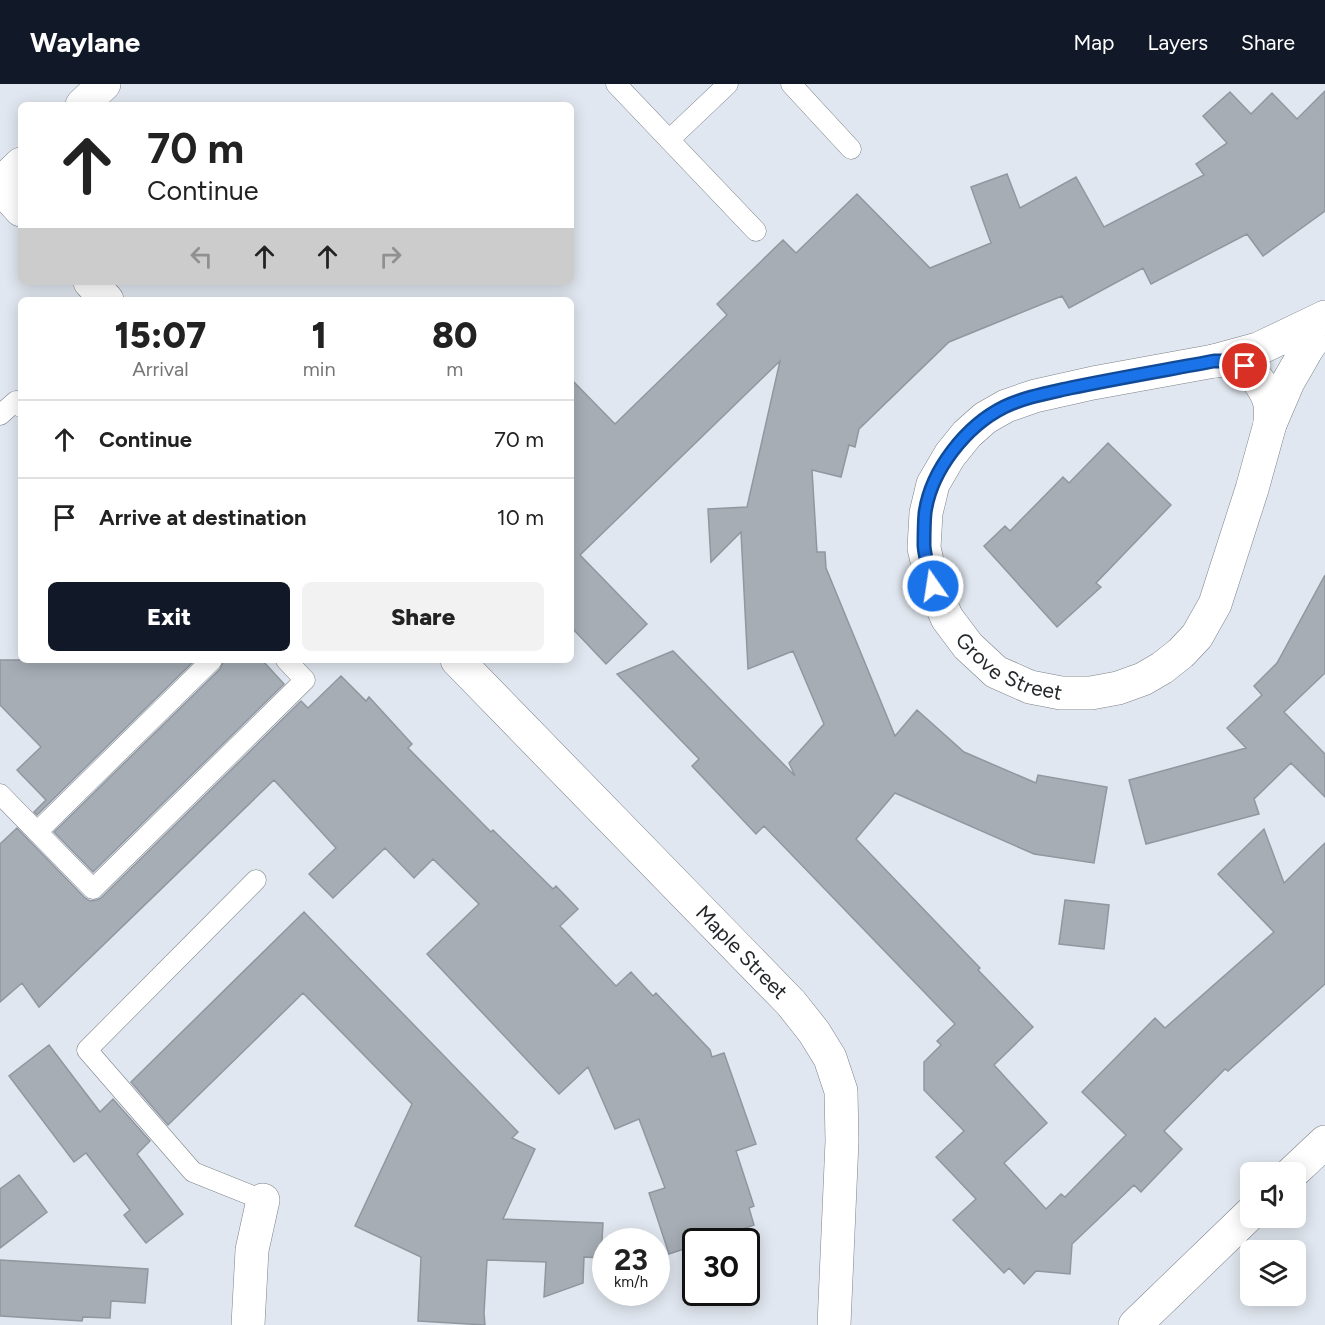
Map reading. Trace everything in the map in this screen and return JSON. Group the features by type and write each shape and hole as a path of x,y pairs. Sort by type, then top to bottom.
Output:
{"street":[{"path":"18,167 0,186 18,207"},
{"name":"Grove Street","path":"1325,317 1258,349 1214,361 1035,396 1006,406 985,418 967,434 950,454 933,484 926,513 924,548 933,586 946,618 968,646 996,672 1030,687 1061,693 1091,693 1118,688 1143,679 1181,653 1197,636 1215,604 1270,424 1288,382 1325,323"},
{"path":"1214,361 1234,361 1245,366 1255,377 1264,388 1270,404 1270,424"},
{"name":"Maple Street","path":"460,663 791,1003 814,1032 830,1058 841,1091 842,1141 834,1325"},
{"path":"1304,1162 1325,1142"},
{"path":"248,1325 252,1250 263,1200"},
{"path":"1135,1325 1240,1224"}],"lane":[{"path":"616,84 756,231"},
{"path":"669,140 728,84"},
{"path":"791,84 851,149"},
{"path":"0,415 16,401 18,403"},
{"path":"37,832 209,663"},
{"path":"0,794 93,889 305,680 289,663"},
{"path":"256,880 87,1050 193,1172 263,1200"}],"building":[{"path":"1325,91 1325,211 1263,256 1247,234 1151,284 1143,268 1069,308 1062,296 949,342 859,429 855,447 849,445 841,477 812,470 817,552 825,552 826,568 895,736 917,710 964,752 1036,783 1038,775 1107,787 1094,863 1034,854 895,793 856,839 980,968 978,970 1033,1027 994,1065 1047,1123 1004,1163 1046,1209 1061,1194 1065,1197 1126,1135 1082,1092 1155,1018 1165,1028 1274,932 1218,874 1264,829 1284,883 1325,843 1325,984 1228,1071 1225,1069 1164,1131 1182,1149 1141,1192 1134,1185 1072,1244 1070,1274 1036,1271 1024,1284 1009,1268 1004,1273 953,1220 976,1199 936,1157 964,1131 924,1090 924,1062 941,1045 937,1041 955,1024 764,826 756,834 692,766 699,759 617,674 673,651 795,776 789,763 824,724 793,651 748,669 741,532 711,562 708,509 747,507 780,361 580,555 647,624 606,664 574,630 574,382 615,424 727,315 717,304 783,240 796,253 857,194 930,268 991,243 971,187 1007,174 1020,208 1076,177 1104,227 1204,175 1196,164 1227,143 1203,116 1230,92 1251,114 1272,93 1297,119"},
{"path":"1108,443 1171,505 1096,583 1101,587 1057,627 984,546 1005,526 1010,531 1063,477 1069,483"},
{"path":"1325,575 1325,673 1284,712 1325,754 1325,797 1291,763 1254,799 1259,814 1146,844 1129,780 1246,748 1227,728 1262,695 1254,686 1277,663"},
{"path":"0,660 18,660 18,663 192,663 37,815 34,812 46,800 17,770 41,747 0,705"},
{"path":"223,663 265,663 284,684 93,872 54,832 220,669"},
{"path":"341,676 366,701 369,697 412,744 408,748 491,832 493,830 553,889 556,886 578,909 560,926 616,986 631,972 653,996 656,993 710,1050 712,1057 724,1053 756,1144 736,1151 754,1206 749,1208 754,1225 745,1228 682,1228 682,1250 670,1254 670,1228 660,1228 649,1193 665,1188 639,1119 615,1129 588,1067 559,1094 427,954 479,904 433,859 414,878 385,848 333,898 309,874 336,848 274,780 39,1007 22,983 0,1002 0,844 17,828 84,897 90,901 97,900 301,701 308,708"},
{"path":"1065,900 1109,905 1104,949 1059,944"},
{"path":"304,912 518,1132 512,1138 535,1149 503,1219 603,1223 603,1228 592,1228 592,1257 584,1257 583,1283 544,1297 546,1262 487,1260 485,1325 418,1321 421,1257 355,1226 412,1104 303,993 168,1125 131,1082"},
{"path":"49,1045 100,1112 113,1099 150,1141 137,1154 183,1214 146,1243 124,1215 130,1210 86,1153 74,1162 9,1076"},
{"path":"19,1175 47,1212 0,1248 0,1189"},
{"path":"0,1260 148,1269 145,1303 111,1301 110,1318 83,1317 82,1321 0,1316"}],"route":[{"path":"933,586 924,548 926,513 933,484 950,454 985,418 1006,406 1035,396 1093,383 1214,361 1234,361 1245,366"}]}
